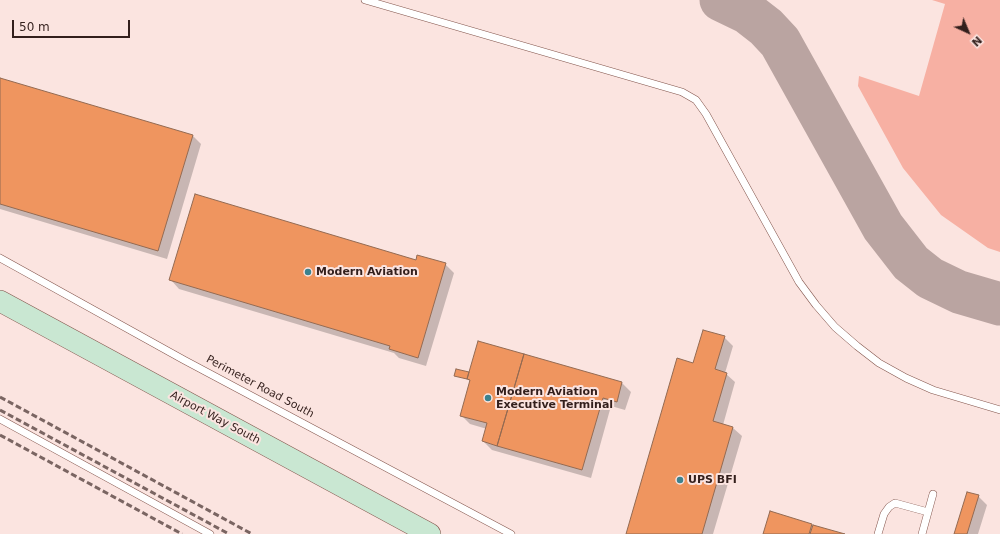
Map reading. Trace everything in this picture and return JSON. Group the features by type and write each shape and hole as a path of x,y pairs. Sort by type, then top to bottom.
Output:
{"main road":[{"name":"Airport Way South","path":"0,301 430,534"}],"lane":[{"path":"365,0 682,92 696,100 706,114 799,282 816,306 835,326 879,363 906,378 933,390 1000,410"},
{"name":"Perimeter Road South","path":"0,258 184,360 511,534"},
{"path":"0,419 210,534"},
{"path":"922,534 933,494"},
{"path":"878,534 884,514 889,507 896,503 928,512"}],"shaded area":[{"path":"932,0 1000,0 1000,252 988,248 941,215 903,168 858,86 859,76 919,96 945,4"}],"building":[{"path":"0,78 193,135 158,251 0,204"},
{"name":"Modern Aviation","path":"195,194 416,260 417,255 446,263 418,358 389,349 390,346 169,280"},
{"name":"UPS BFI","path":"703,330 725,336 715,369 727,373 713,421 733,427 702,534 626,534 677,358 693,363"},
{"name":"Modern Aviation Executive Terminal","path":"478,341 524,354 497,446 482,441 487,423 460,416 470,380 467,379"},
{"path":"524,354 622,382 617,402 603,398 582,470 497,446"},
{"path":"456,369 469,372 467,379 454,376"},
{"path":"967,492 979,495 967,534 954,534"},
{"path":"770,511 812,524 809,534 763,534"},
{"path":"813,525 845,534 810,534"}],"taxiway":[{"path":"721,0 748,13 766,27 780,42 883,227 911,263 930,278 959,292 1000,304"}],"railway":[{"path":"0,397 252,534"},
{"path":"0,410 229,534"},
{"path":"0,435 182,534"}],"place":[{"name":"Modern Aviation","path":"308,272"},
{"name":"Modern Aviation Executive Terminal","path":"488,398"},
{"name":"UPS BFI","path":"680,480"}]}
